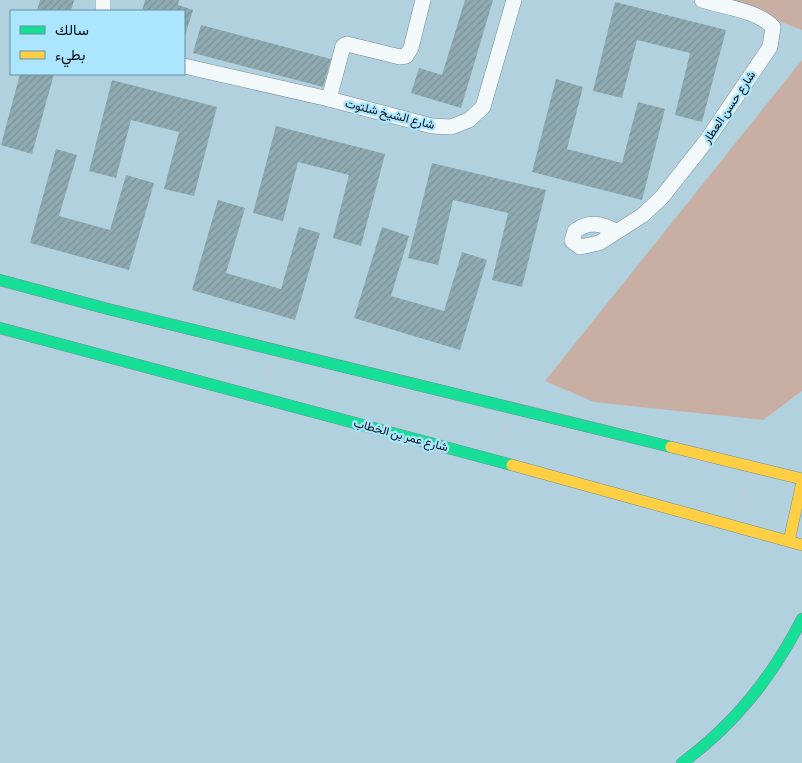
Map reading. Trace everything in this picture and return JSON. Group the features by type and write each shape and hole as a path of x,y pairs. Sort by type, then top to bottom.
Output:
{"street":[{"path":"329,99 343,46 347,44 400,57 406,56 411,48 423,0"},
{"name":"شارع الشيخ شلتوت","path":"185,66 329,99 432,126 451,127 469,120 483,107 514,0"},
{"name":"شارع حسن العطار","path":"616,231 653,206 687,168 770,47 773,27 768,22 756,16 702,0"},
{"path":"0,280 511,409 750,466 802,481 789,541"},
{"name":"شارع عمر بن الخطاب","path":"0,328 498,461 802,545"},
{"path":"682,763 728,728 758,693 777,665 802,619"}],"path":[{"path":"263,399 275,350"},
{"path":"498,461 511,409"},
{"path":"734,526 750,466"}],"shaded area":[{"path":"723,0 802,0 802,30"},
{"path":"802,60 802,391 763,420 594,402 545,381"}],"building":[{"path":"40,0 74,0 71,10 37,10"},
{"path":"145,0 179,0 178,5 193,10 185,36 185,10 142,10"},
{"path":"465,0 493,0 461,108 411,93 419,68 442,75"},
{"path":"615,2 726,30 702,122 675,115 690,53 637,40 622,98 593,91"},
{"path":"201,25 331,59 323,87 193,53"},
{"path":"20,75 54,75 32,154 1,145"},
{"path":"556,79 583,87 567,149 622,163 638,102 665,109 642,200 532,172"},
{"path":"112,80 217,107 194,196 164,189 179,132 131,120 116,178 89,171"},
{"path":"276,126 385,154 361,246 333,238 349,175 298,162 283,221 253,213"},
{"path":"56,149 77,155 59,216 110,230 126,175 154,183 129,270 30,243"},
{"path":"432,163 546,190 522,287 492,280 508,213 453,200 438,265 408,258"},
{"path":"218,200 245,208 226,273 281,289 299,227 320,233 295,320 192,290"},
{"path":"382,227 409,236 391,296 444,311 462,252 487,260 460,350 354,318"}],"traffic: fast":[{"path":"0,280 108,309 671,447"},
{"path":"0,328 512,465"},
{"path":"682,763 719,732 751,698 778,660 802,619"}],"traffic: slow":[{"path":"671,447 802,479"},
{"path":"512,465 802,545"},
{"path":"789,541 802,482"}]}
